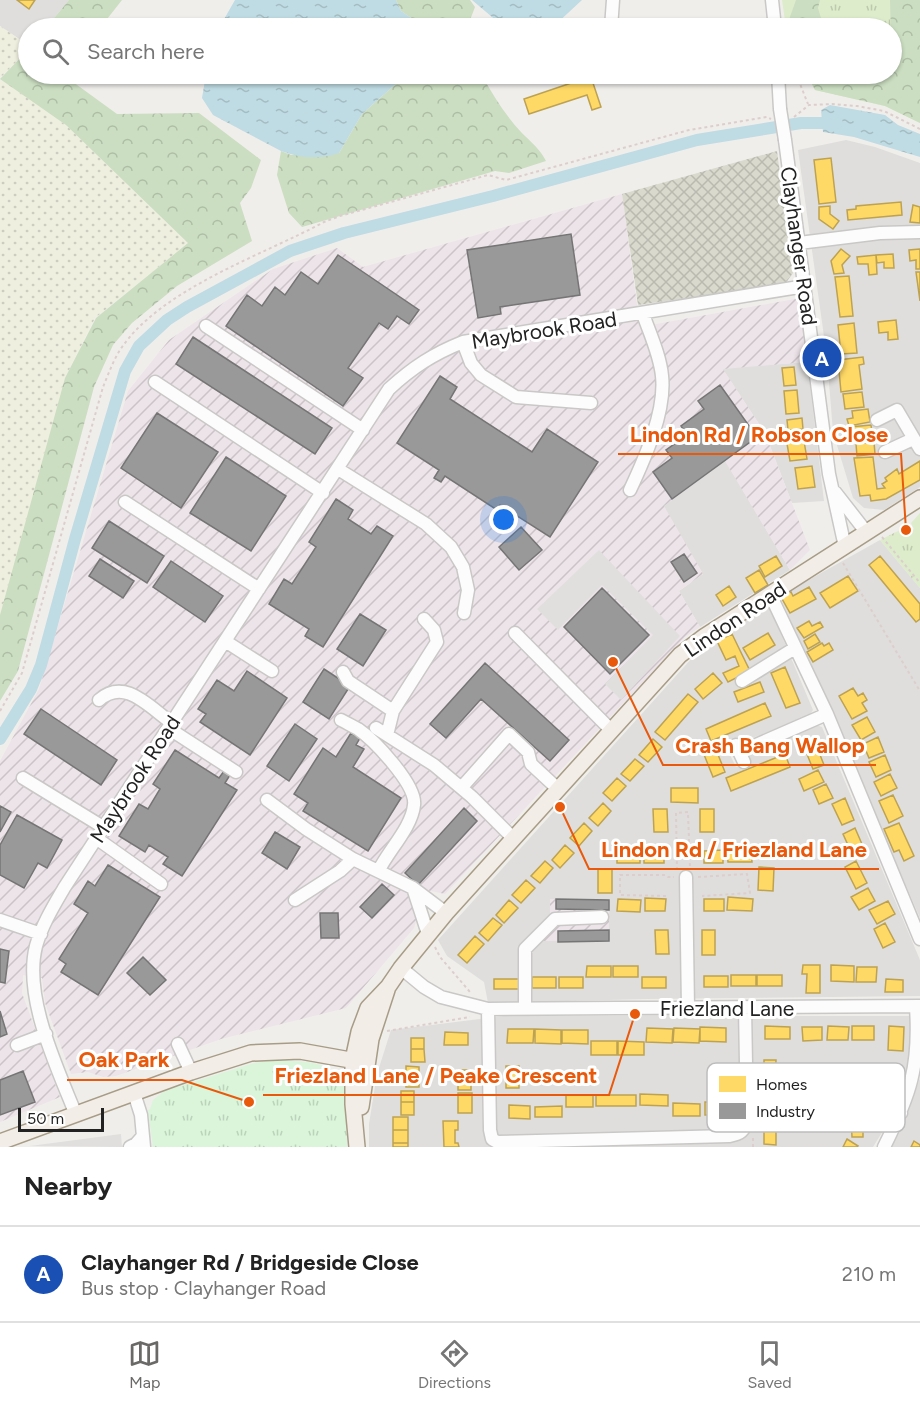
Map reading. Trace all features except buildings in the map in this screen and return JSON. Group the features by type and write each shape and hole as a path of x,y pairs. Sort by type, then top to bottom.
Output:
{"main road":[{"name":"Lindon Road","path":"357,1147 352,1104 360,1062 358,1032 368,1008 388,987 446,913 680,654 920,498"},
{"path":"0,1142 241,1055 266,1051 300,1051 360,1062"}],"street":[{"path":"612,18 613,0"},
{"path":"772,0 774,18"},
{"name":"Clayhanger Road","path":"778,84 778,115 785,140 841,550"},
{"path":"799,243 880,233 920,232"},
{"name":"Maybrook Road","path":"76,1115 55,1062 34,992 33,974 36,948 45,922 103,827 389,389 412,368 437,353 463,342 806,286"},
{"path":"630,490 648,453 663,390 659,358 643,314"},
{"path":"206,326 363,430"},
{"path":"463,342 471,363 481,375 516,397 591,403"},
{"path":"155,382 322,493"},
{"path":"878,420 897,410 916,444 885,452"},
{"path":"338,469 426,524 451,547 463,567 468,590 464,613"},
{"path":"832,489 870,531"},
{"path":"125,502 259,589"},
{"path":"770,594 827,714 920,939"},
{"path":"424,619 434,630 437,642 381,731 435,765 513,838"},
{"path":"515,633 611,730"},
{"path":"225,641 272,671"},
{"path":"742,681 795,648"},
{"path":"342,672 348,681 393,711"},
{"path":"99,700 106,693 118,690 129,692 170,725 236,772"},
{"path":"740,753 827,714"},
{"path":"341,720 359,730 396,766 407,783 415,804 408,823 379,870"},
{"path":"462,788 509,734 528,752 531,764 558,789"},
{"path":"23,778 103,827"},
{"path":"267,800 306,829 353,859 413,888 446,913"},
{"path":"96,838 161,884"},
{"path":"294,900 340,871 353,859"},
{"path":"684,877 688,1008"},
{"path":"413,888 428,934"},
{"path":"525,1008 525,949 555,919 602,917"},
{"path":"0,920 41,934"},
{"name":"Friezland Lane","path":"401,968 424,987 441,997 486,1008 918,1006"},
{"path":"905,1106 919,1060 918,1006"},
{"path":"486,1008 487,1143 615,1143 729,1136 741,1132"},
{"path":"745,1008 746,1063"},
{"path":"17,1045 46,1034"},
{"path":"178,1044 191,1072"},
{"path":"130,1147 144,1142 141,1115 134,1093"},
{"path":"884,1147 892,1132"}],"path":[{"path":"800,84 809,105"},
{"path":"791,119 809,105 832,104 884,111 920,129"},
{"path":"0,711 22,673 103,387 120,350 140,326 164,307 197,285 340,216 488,175 506,180 688,130 778,115"},
{"path":"870,531 920,583"},
{"path":"841,550 920,691"},
{"path":"688,812 684,877 676,813 688,812"},
{"path":"428,934 440,957 486,1008"},
{"path":"383,1032 407,1026 471,1017 471,1006"}],"shaded area":[{"path":"0,0 69,0 54,18 18,18 18,38 0,26"},
{"path":"846,140 875,147 920,163 920,487 884,510 864,508 853,498 833,432 827,358 798,150"},
{"path":"777,151 793,273 785,284 638,305 622,194"},
{"path":"622,194 640,327 800,298 807,362 723,369 765,433 810,550 790,570 725,461 664,506 703,574 679,591 700,627 685,637 445,894 426,890 414,928 346,1008 221,1039 116,1076 103,1077 88,1072 71,1074 45,1003 42,978 23,975 22,993 60,1097 0,1122 0,761 39,689 128,391 169,340 273,269 337,248 363,267"},
{"path":"807,362 824,501 792,503 765,433 722,368"},
{"path":"725,460 790,570 700,627 679,591 703,574 663,506"},
{"path":"880,540 920,588 920,918 780,596"},
{"path":"599,550 680,636 621,700 605,684 653,635 602,585 558,630 537,609"},
{"path":"764,606 770,608 813,710 808,717 739,743 736,738 725,745 736,767 749,762 745,755 816,725 822,727 920,960 920,996 488,1003 484,982 447,956 438,940 702,647"},
{"path":"550,899 609,900 609,941 538,941 537,947 524,947 550,914"},
{"path":"504,1016 913,1016 912,1068 905,1088 905,1063 707,1063 707,1132 882,1132 873,1147 369,1147 369,1124 377,1074 391,1030"},
{"path":"920,1078 920,1147 890,1147 898,1132 905,1132 905,1117"},
{"path":"121,1134 122,1147 30,1146"}],"green space":[{"path":"69,0 122,0 108,18 54,18"},
{"path":"396,0 470,0 475,7 471,18 411,18 401,11"},
{"path":"782,0 920,0 920,123 885,106 815,90 812,84 902,84 902,18 785,18"},
{"path":"796,0 820,0 818,8 821,18 790,18"},
{"path":"890,0 920,0 920,123 885,106 815,90 812,84 902,84 902,18 890,18"},
{"path":"0,26 18,38 18,60 0,78"},
{"path":"18,60 18,84 76,84 117,114 199,113 261,160 251,188 240,203 252,241 177,286 132,323 113,345 94,387 18,671 0,701 0,615 65,378 96,318 188,243 66,125 0,79"},
{"path":"0,79 66,125 188,243 95,318 65,378 0,615"},
{"path":"396,84 487,84 510,119 546,161 509,173 495,171 302,227 289,213 277,175 281,151 291,155 339,153 362,114"},
{"path":"920,513 920,588 880,540 900,530 905,535 914,529 911,523"},
{"path":"278,1060 318,1064 327,1067 341,1078 346,1087 347,1147 153,1147 148,1110 153,1100 164,1091 254,1063"}],"water":[{"path":"235,0 396,0 401,11 411,18 225,18"},
{"path":"472,0 582,0 563,18 493,18"},
{"path":"204,84 396,84 362,114 339,153 317,157 303,157 281,151 213,115 202,98"},
{"path":"830,105 885,115 898,125 920,134 920,157 854,137 823,132 821,110"}],"waterway":[{"path":"0,739 31,689 41,665 75,539 125,371 139,346 167,320 290,251 344,233 493,196 697,140 801,123 837,123"}],"place":[{"name":"Clayhanger Rd / Bridgeside Close","path":"822,358"},
{"name":"Lindon Rd / Robson Close","path":"906,530"},
{"name":"Crash Bang Wallop","path":"613,662"},
{"name":"Lindon Rd / Friezland Lane","path":"560,807"},
{"name":"Friezland Lane / Peake Crescent","path":"635,1014"},
{"name":"Oak Park","path":"249,1102"}]}
